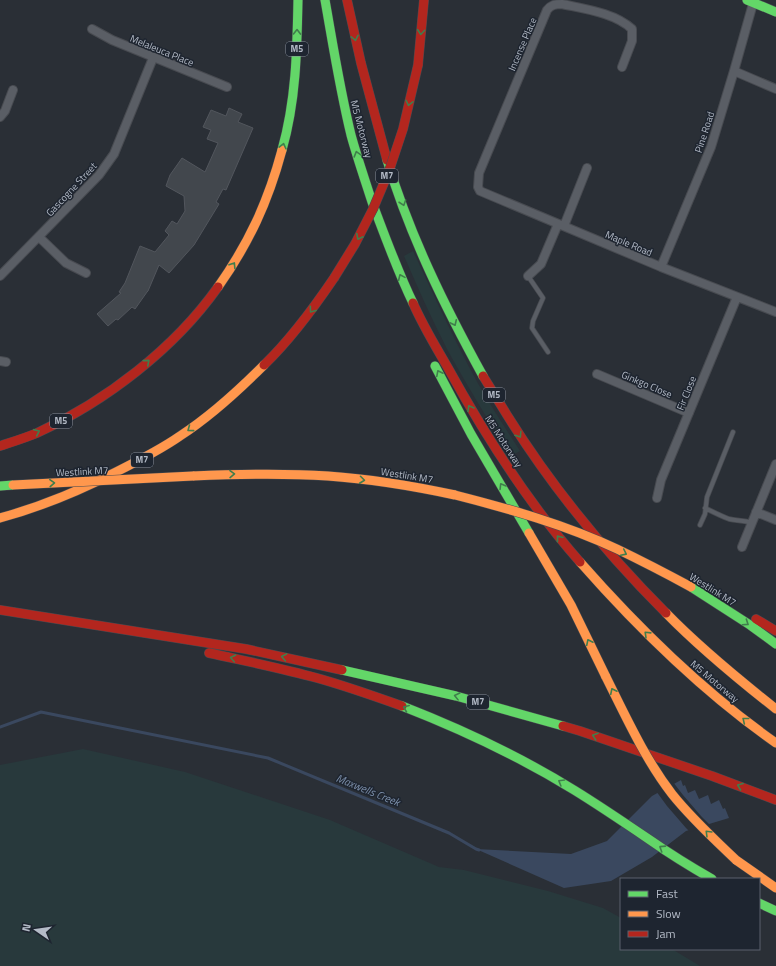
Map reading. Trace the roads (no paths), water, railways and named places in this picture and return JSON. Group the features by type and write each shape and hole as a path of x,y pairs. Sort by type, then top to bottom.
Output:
{"main road":[{"name":"M5","path":"0,446 36,433 61,421 117,387 150,361 183,329 228,272 252,232 263,208 284,145 297,56 298,0"},
{"name":"M5 Motorway","path":"325,0 339,81 351,135 380,226 416,312 493,446 535,507 563,543 601,586 645,632 699,682 756,729 776,743"},
{"name":"M5 Motorway","path":"347,0 372,108 387,157 418,245 457,330 490,389 520,437 553,483 610,554 646,594 686,633 720,664 776,708"},
{"name":"M7","path":"0,518 55,500 88,486 134,464 180,436 221,405 255,374 283,345 310,313 355,244 373,210 389,170 403,129 418,65 424,0"},
{"path":"751,1 776,12"},
{"path":"416,312 430,357 471,434 571,605 621,708 648,758 672,794 697,822 736,860 776,888"},
{"name":"Westlink M7","path":"0,486 193,476 252,474 311,475 359,479 455,495 522,513 586,536 643,561 691,587 701,585 776,644"},
{"path":"718,599 776,631"},
{"name":"M7","path":"0,610 246,649 456,696 580,730 776,800"},
{"path":"22,614 188,649"},
{"path":"203,652 270,666 348,687 441,722 532,765 594,802 694,869 710,878"},
{"path":"760,903 776,911"}],"street":[{"name":"Pine Road","path":"661,267 711,146 734,71 751,1"},
{"name":"Incense Place","path":"478,187 479,173 547,10 551,6 562,4 610,16 627,24 632,29 632,40 622,67"},
{"name":"Melaleuca Place","path":"92,29 112,40 153,58 227,87"},
{"name":"Gascogne Street","path":"0,276 108,164 114,154 153,58"},
{"path":"734,71 776,90"},
{"path":"0,117 5,111 13,90"},
{"path":"528,276 541,264 587,168"},
{"name":"Maple Road","path":"478,187 480,191 661,267 776,312"},
{"path":"39,237 66,263 86,272"},
{"name":"Fir Close","path":"657,498 662,480 736,297"},
{"name":"Ginkgo Close","path":"597,374 689,413"},
{"path":"742,547 776,464"},
{"path":"756,512 776,520"}],"lane":[{"path":"528,276 543,298 533,321 532,328 548,352"},
{"path":"700,525 705,514 707,497 734,432"},
{"path":"705,508 731,520 747,521 752,523"}],"water":[{"path":"681,780 688,793 695,790 699,799 708,795 711,804 719,800 723,809 725,808 729,818 686,831 652,857 611,881 564,888 476,849 571,854 607,841 652,796"}],"waterway":[{"name":"Maxwells Creek","path":"0,727 41,712 268,758 449,833 479,850"}]}
